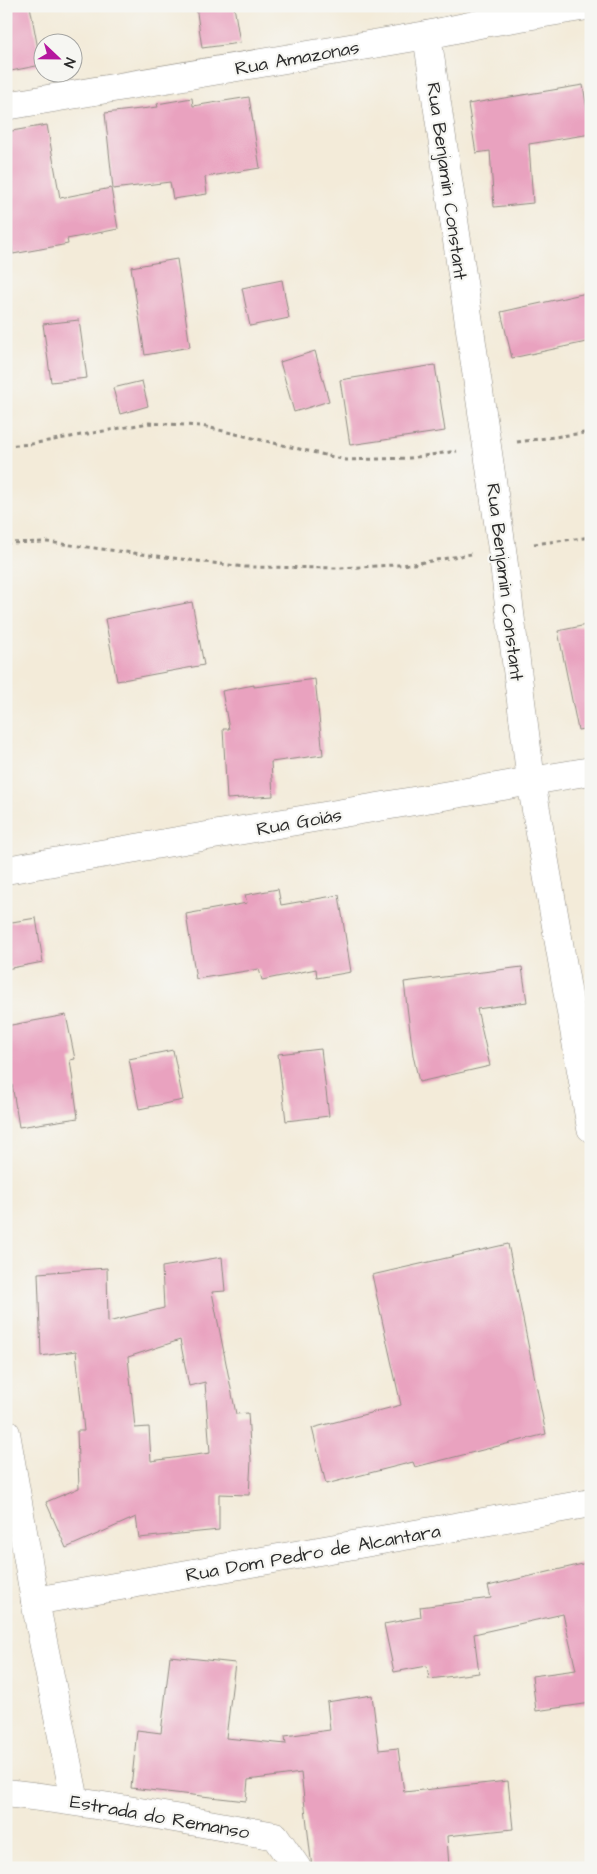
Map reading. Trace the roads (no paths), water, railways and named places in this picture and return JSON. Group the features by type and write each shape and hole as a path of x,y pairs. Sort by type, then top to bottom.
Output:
{"street":[{"name":"Rua Amazonas","path":"6,106 427,35 483,15 587,6"},
{"name":"Rua Benjamin Constant","path":"427,35 502,549 531,782 591,1128"},
{"name":"Rua Goiás","path":"6,870 591,771"},
{"path":"6,1433 35,1601 75,1801"},
{"name":"Rua Dom Pedro de Alcantara","path":"35,1601 591,1504"},
{"name":"Estrada do Remanso","path":"6,1793 75,1801 275,1836 297,1868"}]}
